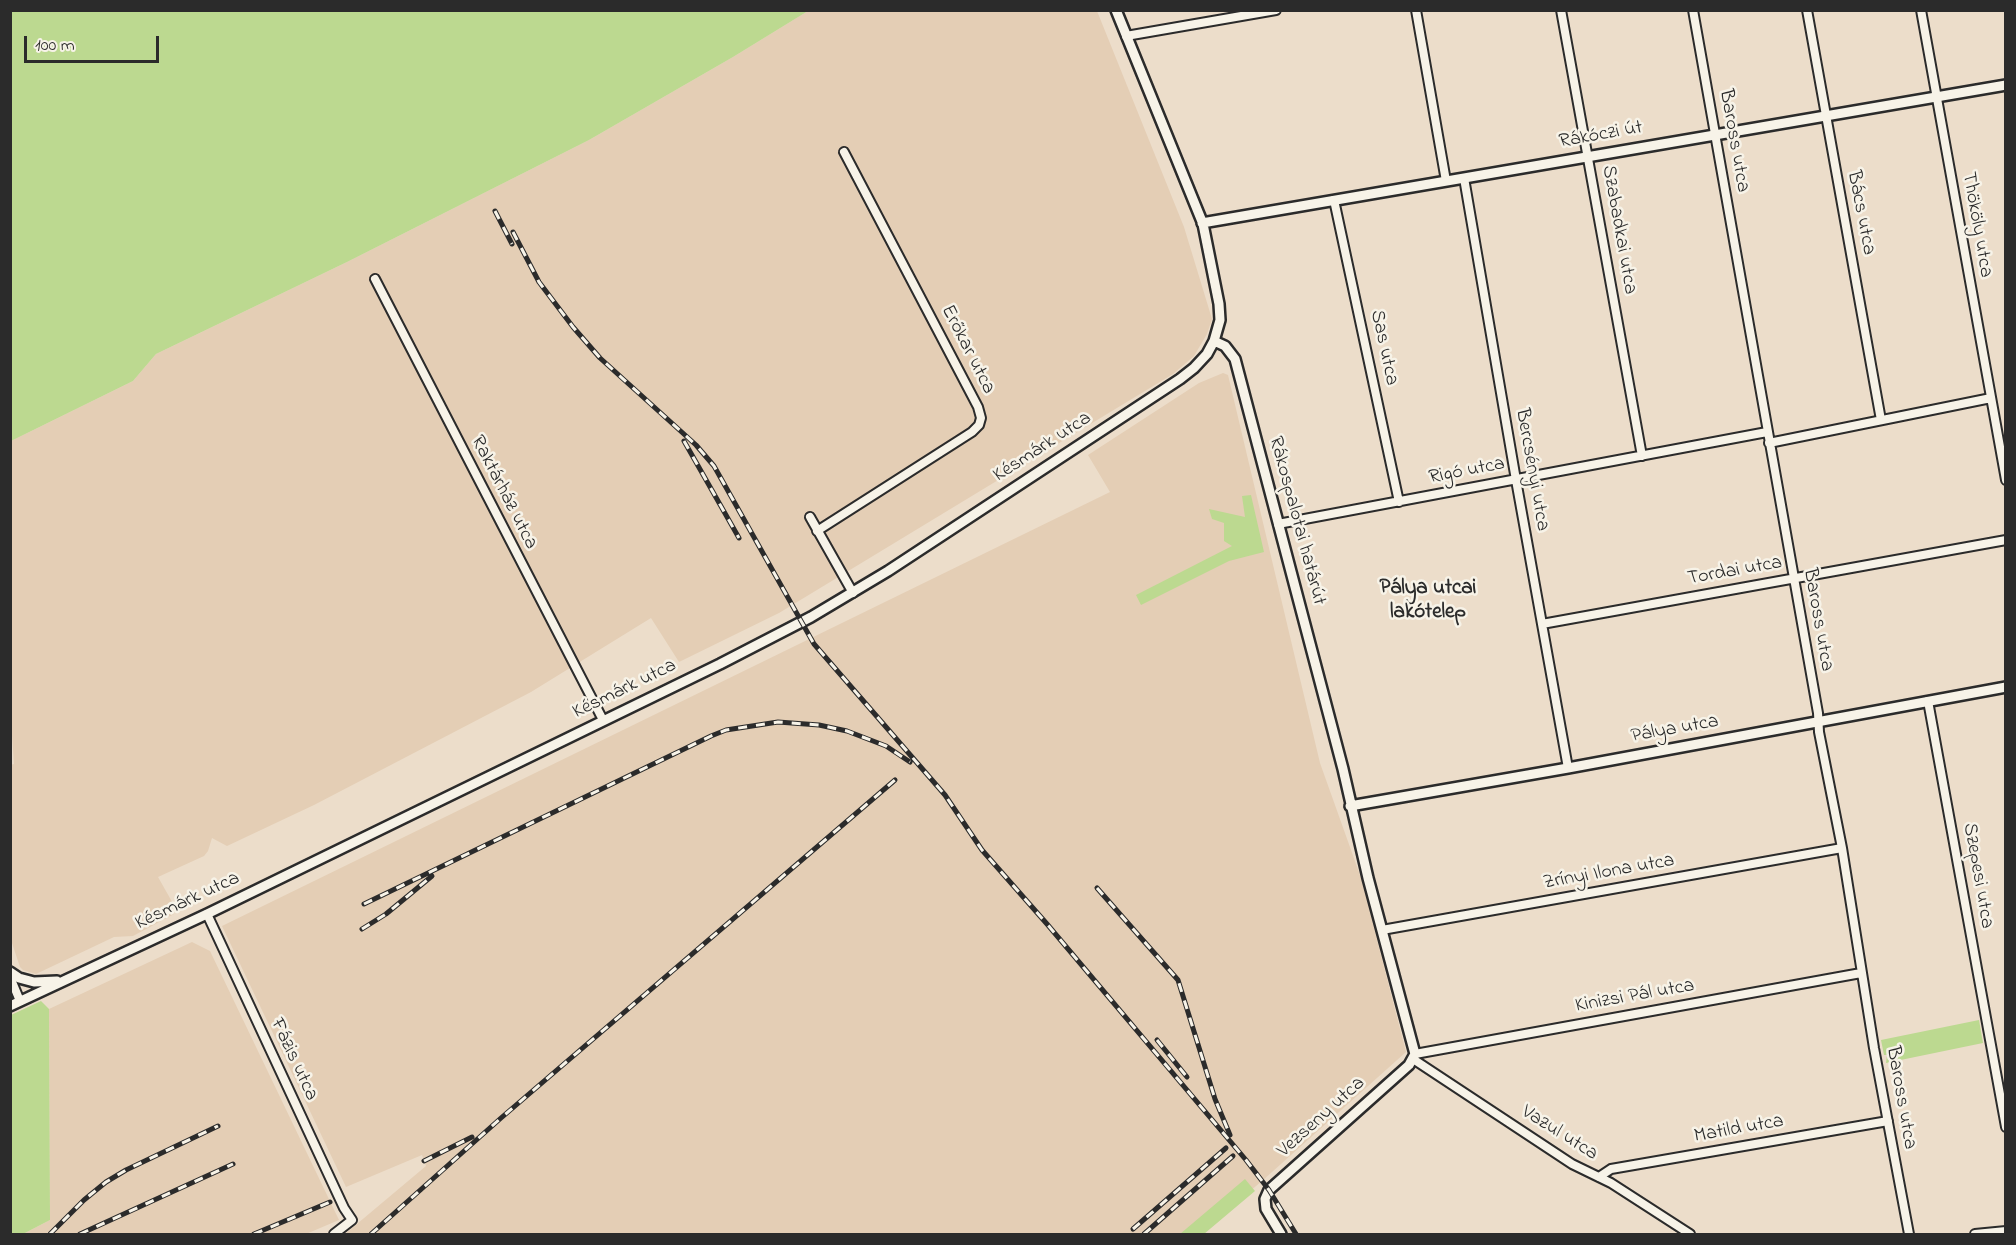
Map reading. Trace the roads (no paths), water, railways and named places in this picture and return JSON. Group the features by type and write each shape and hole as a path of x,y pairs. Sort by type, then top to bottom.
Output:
{"street":[{"path":"1116,10 1202,223 1219,304 1220,320 1214,341"},
{"path":"1126,36 1276,10"},
{"path":"1416,10 1446,181"},
{"name":"Szabadkai utca","path":"1561,10 1642,456"},
{"name":"Baross utca","path":"1693,10 1909,1234"},
{"name":"Bács utca","path":"1808,10 1825,116 1881,420"},
{"name":"Thököly utca","path":"1921,10 2005,480"},
{"name":"Rákóczi út","path":"1202,223 2006,85"},
{"name":"Erőkar utca","path":"817,531 972,432 979,425 981,418 978,407 844,152"},
{"name":"Bercsényi utca","path":"1464,178 1568,768"},
{"name":"Sas utca","path":"1334,200 1399,502"},
{"name":"Raktárház utca","path":"375,279 603,720"},
{"name":"Rákospalotai határút","path":"1214,341 1225,346 1235,359 1340,759 1414,1056"},
{"name":"Késmárk utca","path":"15,1003 207,914 772,638 853,593 1180,379 1207,354 1214,341"},
{"path":"1769,443 1991,398"},
{"name":"Rigó utca","path":"1278,524 1767,432"},
{"path":"810,517 853,593"},
{"name":"Tordai utca","path":"1542,624 2006,540"},
{"name":"Pálya utca","path":"1350,806 2006,687"},
{"name":"Szepesi utca","path":"1928,701 2006,1127"},
{"name":"Zrínyi Ilona utca","path":"1382,930 1842,848"},
{"name":"Fázis utca","path":"207,914 352,1220 334,1234"},
{"path":"10,972 19,978 34,982 62,981"},
{"name":"Kinizsi Pál utca","path":"1414,1056 1862,973"},
{"path":"10,977 15,1003"},
{"name":"Vazul utca","path":"1414,1056 1572,1164 1611,1183 1690,1234"},
{"name":"Vezseny utca","path":"1281,1234 1266,1209 1265,1199 1269,1190 1409,1065 1414,1056"},
{"name":"Matild utca","path":"1599,1178 1611,1169 1888,1121"},
{"path":"1975,1234 2006,1231"}],"railway":[{"path":"495,211 512,244"},
{"path":"513,232 539,282 573,327 600,358 696,445 714,466 814,644 945,795 982,850 1246,1160 1269,1190 1296,1234"},
{"path":"684,441 739,538"},
{"path":"364,904 726,730 778,722 819,725 847,731 886,746 910,762"},
{"path":"371,1234 501,1118 895,780"},
{"path":"362,929 386,914 432,876"},
{"path":"1097,888 1178,980 1215,1099 1230,1135"},
{"path":"1157,1040 1187,1077"},
{"path":"50,1234 106,1182 218,1126"},
{"path":"424,1161 472,1137"},
{"path":"1133,1229 1226,1148"},
{"path":"1144,1234 1233,1156"},
{"path":"80,1234 233,1164"},
{"path":"254,1234 330,1202"}],"district":[{"name":"Pálya utcai lakótelep","path":"1428,602"}]}
